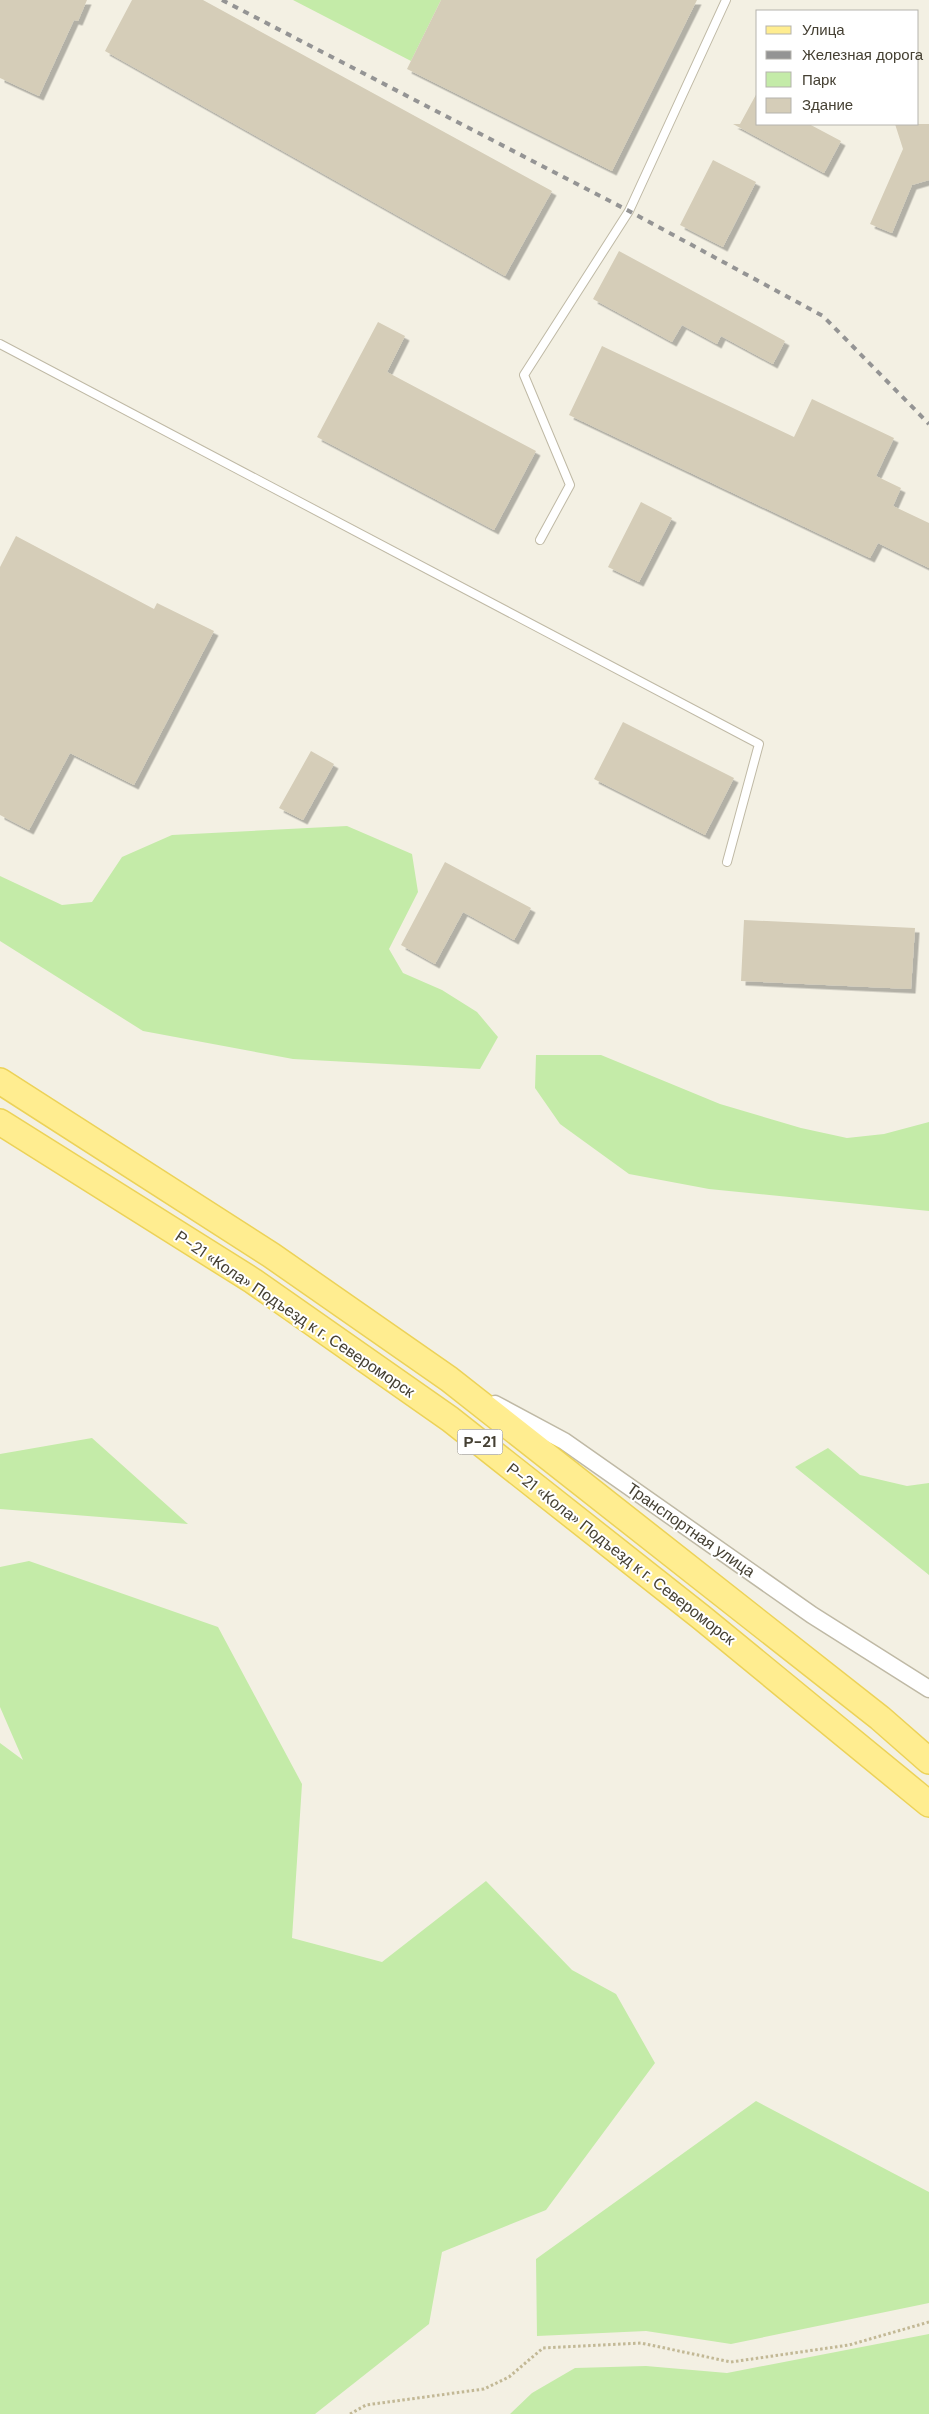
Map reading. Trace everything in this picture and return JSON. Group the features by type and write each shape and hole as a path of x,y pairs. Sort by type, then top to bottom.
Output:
{"main road":[{"name":"Р-21 «Кола» Подъезд к г. Североморск","path":"0,1081 271,1255 450,1380 880,1718 929,1761"},
{"name":"Р-21 «Кола» Подъезд к г. Североморск","path":"0,1122 253,1281 450,1419 701,1617 898,1776 929,1804"}],"street":[{"name":"Транспортная улица","path":"450,1380 564,1441 812,1615 929,1689"}],"lane":[{"path":"540,540 570,485 524,375 629,211 726,0"},
{"path":"0,344 760,744 727,862"}],"path":[{"path":"350,2414 366,2405 484,2389 509,2377 543,2348 641,2343 730,2362 849,2345 929,2322"}],"green space":[{"path":"293,0 441,0 411,61"},
{"path":"347,826 412,854 418,892 389,949 403,973 442,990 477,1012 498,1037 480,1069 293,1059 143,1031 0,941 0,876 62,905 92,902 122,857 172,835"},
{"path":"536,1055 601,1055 720,1104 801,1128 847,1138 884,1134 929,1122 929,1211 709,1189 629,1174 560,1124 535,1088"},
{"path":"92,1438 188,1524 0,1509 0,1454"},
{"path":"828,1448 860,1475 907,1486 929,1483 929,1575 795,1467"},
{"path":"29,1561 218,1627 302,1784 292,1938 382,1962 486,1881 572,1970 616,1994 655,2063 546,2210 442,2252 429,2324 315,2414 0,2414 0,1743 23,1760 0,1707 0,1567"},
{"path":"756,2101 929,2192 929,2303 731,2344 646,2331 537,2336 536,2259"},
{"path":"929,2334 929,2414 510,2414 532,2393 575,2368 646,2366 727,2373"}],"building":[{"path":"0,0 87,0 78,21 74,20 39,96 0,78"},
{"path":"132,0 203,0 552,191 505,276 105,51"},
{"path":"441,0 697,0 612,171 407,69"},
{"path":"756,95 756,125 811,125 841,141 824,173 733,124 740,124"},
{"path":"929,124 929,180 912,185 892,233 870,224 903,149 895,125"},
{"path":"713,160 756,182 723,247 680,225"},
{"path":"619,251 785,341 773,364 721,336 717,344 682,325 672,342 593,299"},
{"path":"378,322 405,336 387,372 536,451 494,530 317,437"},
{"path":"602,346 794,437 812,399 894,438 876,476 901,488 893,506 929,523 929,568 878,543 870,558 569,415"},
{"path":"641,502 672,518 639,582 608,567"},
{"path":"16,536 154,609 157,603 214,631 134,785 70,753 29,830 0,815 0,567"},
{"path":"623,722 734,778 705,835 594,779"},
{"path":"311,751 334,764 303,820 279,808"},
{"path":"445,862 531,908 514,940 463,912 435,964 401,945"},
{"path":"744,920 915,928 911,989 741,981"}],"railway":[{"path":"222,0 629,211 823,316 929,424"}]}
